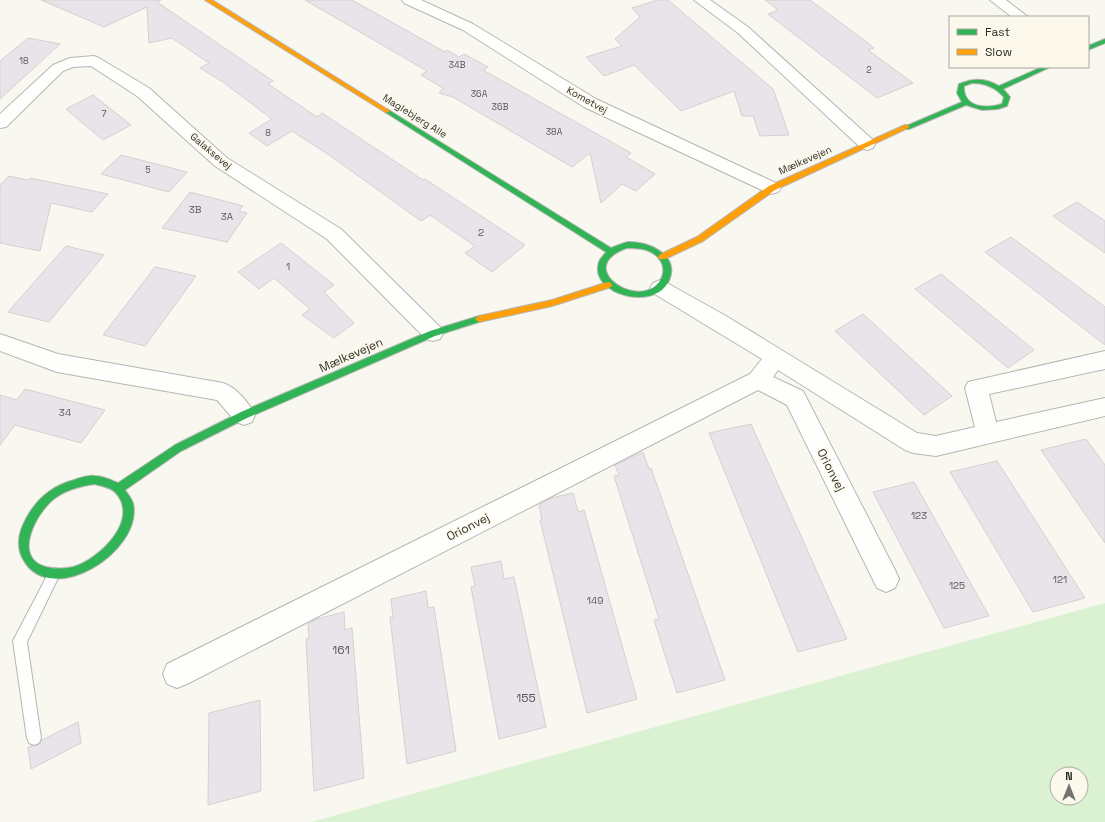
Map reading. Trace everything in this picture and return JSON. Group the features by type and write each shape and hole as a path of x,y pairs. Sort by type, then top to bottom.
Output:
{"street":[{"name":"Maglebjerg Alle","path":"208,0 610,251"},
{"name":"Kometvej","path":"409,0 468,27 590,103 772,188"},
{"path":"702,0 743,30 867,144"},
{"path":"997,0 1020,16"},
{"path":"1089,48 1105,41"},
{"name":"Galaksevej","path":"0,123 58,68 70,63 94,61 143,92 221,162 334,234 433,333"},
{"path":"1000,88 1045,68"},
{"path":"965,82 986,82 1000,88 1007,97 1005,104 1002,107 988,110 973,106 967,102 959,93 961,85 965,82"},
{"name":"Mælkevejen","path":"662,257 700,238 772,188 867,144 967,102"},
{"path":"637,245 655,251 662,257 667,265 668,273 666,281 660,288 651,293 628,295 617,291 608,285 603,278 601,264 604,257 610,251 623,246 637,245"},
{"name":"Mælkevejen","path":"119,488 178,448 244,415 433,333 477,320 552,303 608,285"},
{"path":"660,288 719,322 913,443 936,446 1105,407"},
{"path":"0,342 57,363 223,392 244,415"},
{"name":"Orionvej","path":"177,674 758,380 776,358"},
{"path":"988,434 976,388 1105,360"},
{"name":"Orionvej","path":"758,380 795,398 886,579"},
{"path":"95,480 109,482 119,488 126,498 129,510 127,524 120,539 109,552 94,564 67,574 54,574 40,571 30,562 24,551 24,537 28,522 37,508 50,496 65,487 80,482 95,480"}],"lane":[{"path":"34,738 20,641 54,574"}],"green space":[{"path":"1105,603 1105,822 311,822"}],"building":[{"path":"41,0 161,0 157,2 273,81 268,84 317,117 322,113 525,245 492,272 465,253 475,246 430,215 421,221 332,157 292,131 267,146 249,133 272,119 223,82 200,68 209,63 172,38 149,43 147,7 104,27"},
{"path":"305,0 352,0 445,52 447,50 459,57 464,54 488,67 483,70 631,153 626,157 655,174 636,191 622,184 601,203 590,153 572,167 453,97 439,93 443,88 421,75 427,71"},
{"path":"658,0 668,0 773,89 789,135 760,136 753,116 742,116 734,91 681,111 634,65 604,76 586,57 622,46 615,39 640,17 632,8"},
{"path":"765,0 810,0 868,43 874,48 868,50 913,83 877,98 768,14 778,10"},
{"path":"28,38 60,44 0,99 0,61"},
{"path":"93,95 131,125 103,140 66,109"},
{"path":"121,155 187,172 169,192 101,174"},
{"path":"9,176 28,180 30,178 108,194 92,212 51,203 40,251 0,243 0,185"},
{"path":"190,192 243,206 239,211 247,213 227,242 162,228"},
{"path":"1077,202 1105,221 1105,253 1053,216"},
{"path":"1011,237 1105,307 1105,345 985,252"},
{"path":"281,243 334,285 324,292 354,323 334,338 302,315 310,309 274,278 259,289 238,272"},
{"path":"66,246 104,255 49,322 8,312"},
{"path":"155,267 196,276 145,346 103,335"},
{"path":"941,274 1034,350 1008,368 915,289"},
{"path":"863,314 952,396 924,415 835,331"},
{"path":"25,389 105,410 81,443 15,425 0,445 0,395 17,400"},
{"path":"751,424 847,639 798,652 709,433"},
{"path":"1086,439 1105,465 1105,543 1041,450"},
{"path":"643,452 649,469 651,468 725,680 677,693 654,620 659,619 614,476 619,475 615,465"},
{"path":"997,461 1085,598 1033,612 950,472"},
{"path":"914,482 989,616 944,628 873,492"},
{"path":"573,493 578,512 584,510 637,699 587,713 540,520 542,520 539,505 551,498"},
{"path":"501,561 504,579 514,577 546,727 499,739 471,587 475,586 471,567"},
{"path":"426,591 428,608 434,607 456,751 407,764 390,617 393,617 391,599"},
{"path":"344,612 345,630 352,628 364,778 314,791 306,639 309,638 308,624 317,619"},
{"path":"260,700 261,791 208,805 209,713"},
{"path":"78,722 81,743 31,769 28,747 40,744 42,740"}],"traffic: fast":[{"path":"1089,48 1105,41"},
{"path":"1000,88 1045,68"},
{"path":"971,81 991,84 1000,89 1007,97 1005,105 982,108 968,104 963,99 961,85 971,81"},
{"path":"907,127 967,102"},
{"path":"387,111 610,251"},
{"path":"627,245 652,249 665,261 667,267 666,278 663,284 653,292 641,295 616,289 607,281 602,272 602,262 610,252 627,245"},
{"path":"119,488 178,448 244,415 433,333 479,319"},
{"path":"95,480 118,488 128,503 128,519 121,536 108,551 92,563 74,572 56,574 39,570 30,562 25,553 24,543 25,532 35,512 42,503 60,490 77,483 95,480"}],"traffic: slow":[{"path":"208,0 387,111"},
{"path":"662,257 700,239 772,188 907,127"},
{"path":"479,319 552,303 608,285"}]}
